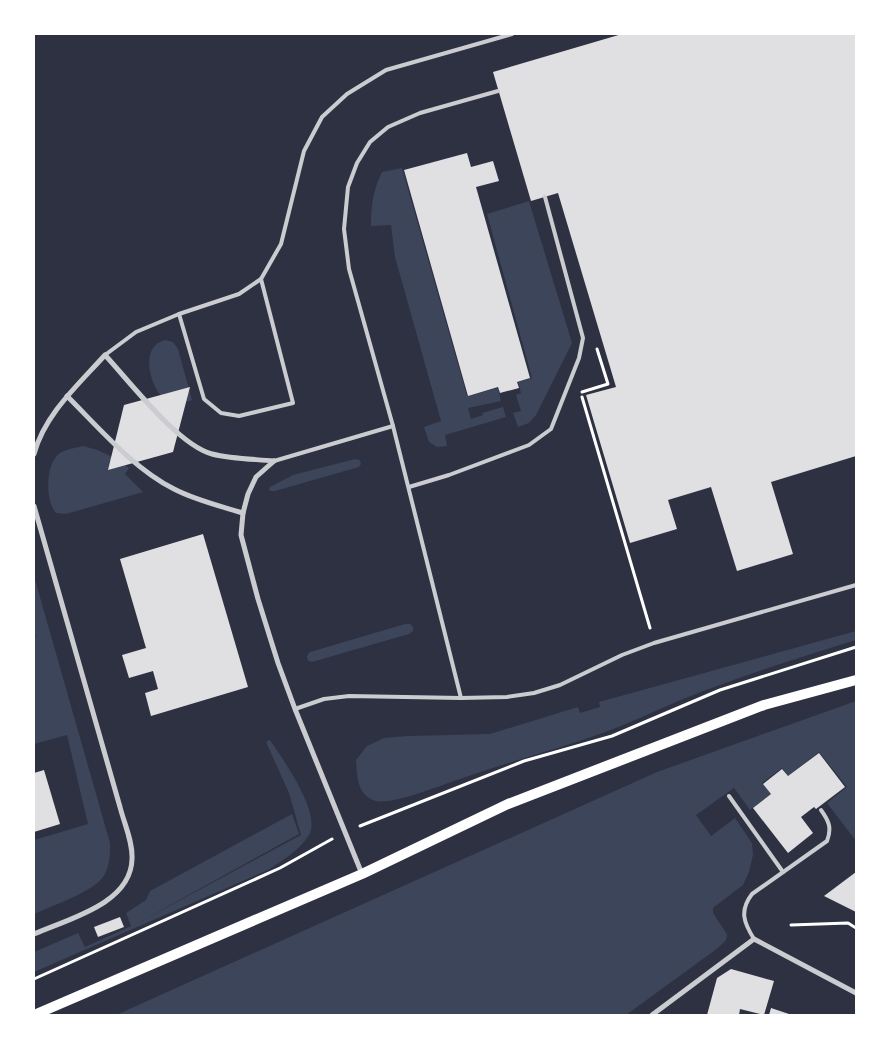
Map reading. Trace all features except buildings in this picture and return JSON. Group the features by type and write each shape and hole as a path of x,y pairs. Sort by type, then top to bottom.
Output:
{"main road":[{"path":"34,1015 362,874 508,804 764,705 856,680"}],"street":[{"path":"34,454 37,441 47,422 67,396 105,355 170,427 190,442 210,454 274,461"},
{"path":"67,396 136,463 154,477 183,493 243,513"},
{"path":"274,461 256,477 248,494 243,513 241,535 258,599 294,709 362,874"},
{"path":"34,506 120,806 131,848 132,860 126,881 113,897 91,909 34,934"},
{"path":"652,1015 754,939 856,993"}],"lane":[{"path":"105,355 136,332 179,314 239,294 261,279 282,244 304,151 322,117 347,94 386,70 512,34"},
{"path":"461,698 394,426 349,269 344,229 348,188 357,163 370,142 388,127 420,113 498,91"},
{"path":"409,487 449,475 530,445 551,429 579,358 583,338 545,197"},
{"path":"179,314 204,399 221,413 239,416 293,403 261,279"},
{"path":"274,461 394,426"},
{"path":"294,709 324,699 349,696 461,698 507,697 534,693 560,684 622,655 654,643 856,585"},
{"path":"729,796 783,872"},
{"path":"754,939 745,925 744,913 746,902 752,894 826,841 830,832 829,822 821,810"}],"path":[{"path":"597,346 608,384 580,392 654,643"},
{"path":"34,979 280,868 346,832 410,805 524,761 612,736 720,690 856,647"},
{"path":"791,925 848,923 856,928"}],"shaded area":[{"path":"402,168 467,396 498,388 501,401 468,408 471,419 483,415 482,413 503,407 506,417 445,435 447,446 437,447 429,442 424,427 441,421 395,257 391,225 371,226 373,198 382,172"},
{"path":"529,201 572,343 536,415 529,423 518,427 513,413 521,411 516,395 521,393 518,382 532,378 487,214"},
{"path":"165,340 173,342 178,349 192,400 172,406 158,392 154,385 149,362 153,348"},
{"path":"83,446 107,454 129,468 125,474 143,492 66,514 56,513 52,507 48,491 49,473 52,465 60,453"},
{"path":"355,459 360,460 361,464 359,467 275,491 270,491 269,489 293,475"},
{"path":"34,576 110,843 110,856 107,869 98,883 61,903 34,914 34,840 88,824 67,735 34,744 34,638 36,636 34,633"},
{"path":"410,624 413,627 413,631 409,634 312,662 308,661 307,656 310,652"},
{"path":"856,631 856,640 727,682 600,734 419,793 395,800 376,801 365,795 359,785 356,760 367,746 384,738 490,734 578,707 580,713 600,707 599,702"},
{"path":"856,701 856,841 827,803 847,787 819,752 788,776 782,768 762,783 771,794 750,810 734,788 696,815 711,836 735,818 752,843 753,855 749,872 743,885 713,908 713,913 727,934 726,940 718,948 626,1015 116,1015 657,772"},
{"path":"270,740 299,786 310,813 312,825 309,835 300,846 268,870 34,972 34,952 78,933 85,947 131,926 126,913 146,900 150,891 292,814 299,834 136,924 301,835 289,793 266,742"}]}
